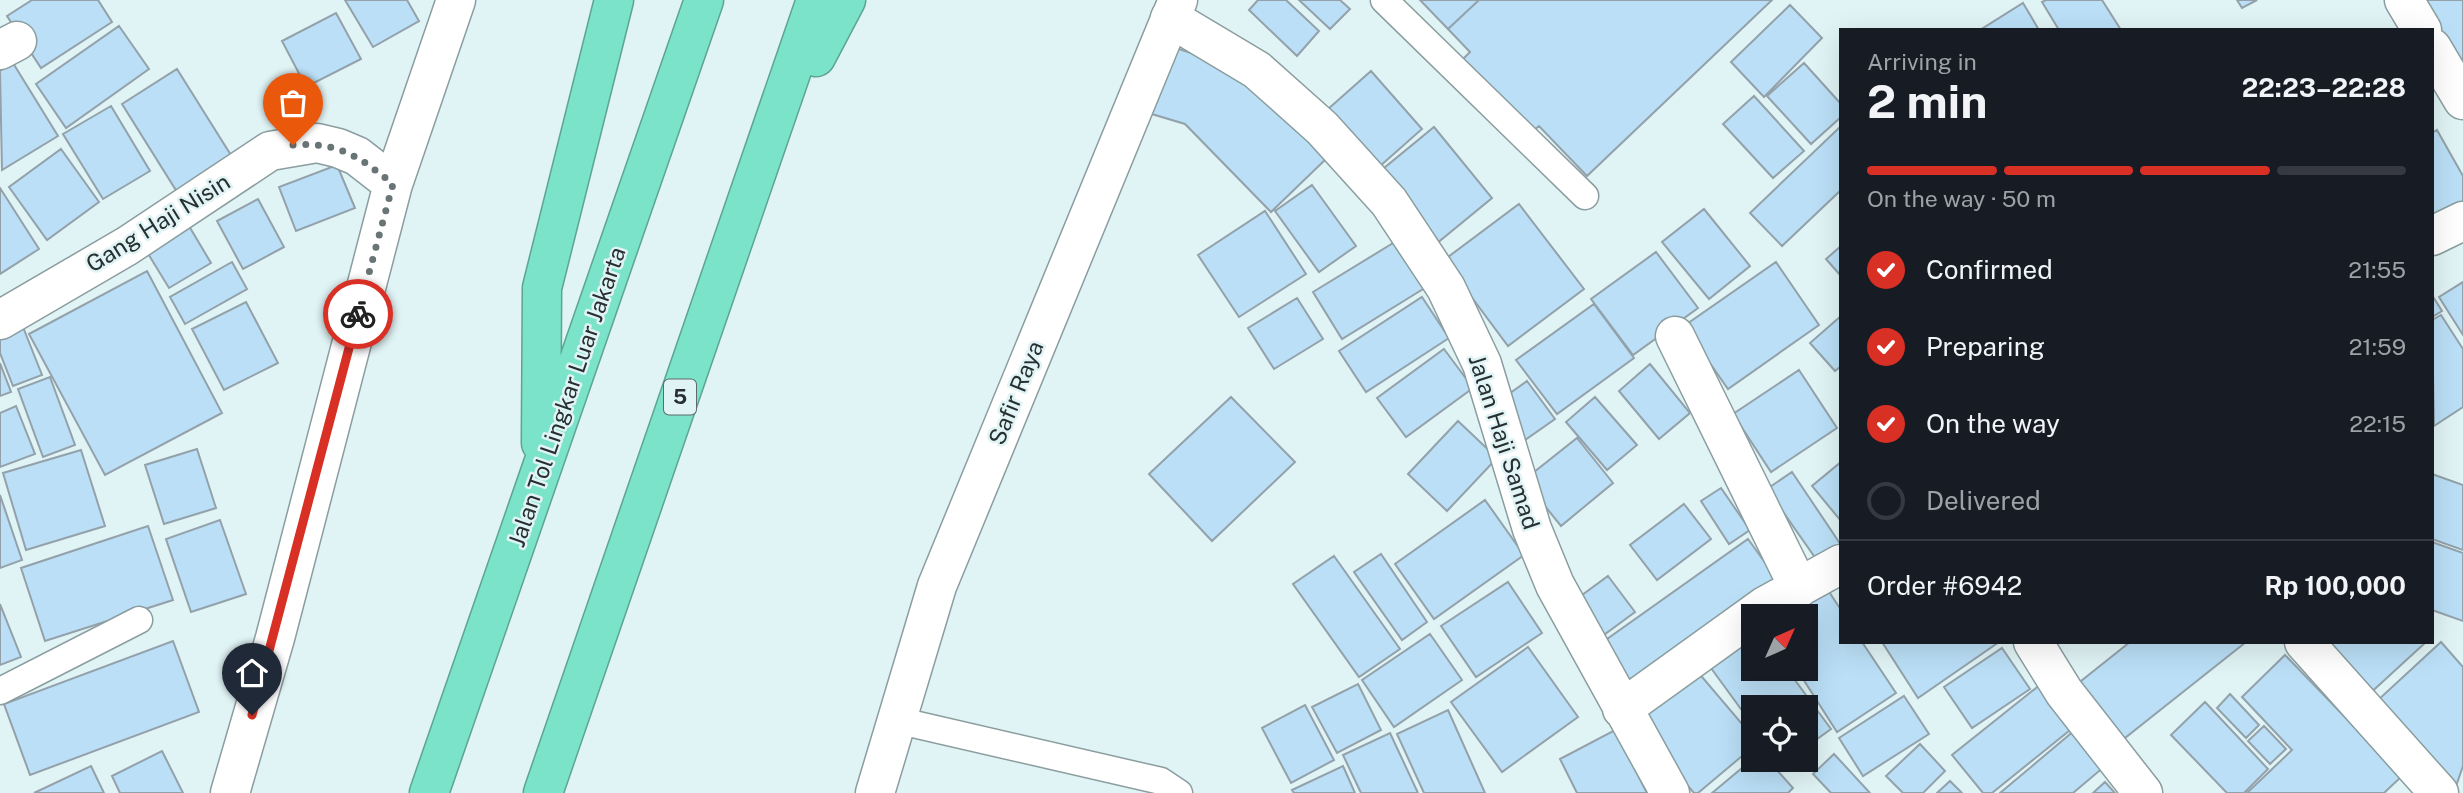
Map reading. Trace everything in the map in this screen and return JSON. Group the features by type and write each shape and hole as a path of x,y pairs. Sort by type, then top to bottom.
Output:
{"highway":[{"path":"541,477 542,288 614,0"},
{"name":"Jalan Tol Lingkar Luar Jakarta","path":"429,793 541,477 704,0"},
{"name":"5","path":"543,793 816,0"},
{"path":"762,161 846,0"}],"street":[{"path":"230,793 275,638 393,184 456,0"},
{"path":"2404,0 2421,28"},
{"name":"Jalan Haji Samad","path":"1174,9 1257,70 1322,128 1390,202 1446,288 1482,364 1532,529 1555,585 1670,793"},
{"name":"Safir Raya","path":"875,793 937,586 1174,9"},
{"path":"2434,51 2463,100"},
{"name":"Gang Haji Nisin","path":"0,320 127,246 270,151 317,144 338,148 357,156 393,184"},
{"path":"2434,235 2463,221"},
{"path":"1675,337 1799,588"},
{"path":"1622,709 1765,606 1839,565"},
{"path":"2034,644 2064,692 2143,793"},
{"path":"2306,644 2439,793"}],"lane":[{"path":"1384,0 1585,196"},
{"path":"0,691 139,620"},
{"path":"896,720 1161,781 1179,793"}],"building":[{"path":"32,0 98,0 112,22 41,68 7,16"},
{"path":"345,0 407,0 419,21 373,47"},
{"path":"1258,0 1286,0 1319,31 1297,56 1249,10"},
{"path":"1299,0 1340,0 1350,9 1330,29"},
{"path":"1420,0 1479,0 1448,29"},
{"path":"1479,0 1772,0 1587,176 1539,126 1527,136 1458,64 1470,52 1448,29"},
{"path":"2102,0 2120,28 2058,28 2042,2"},
{"path":"2237,0 2257,0 2242,8"},
{"path":"2411,0 2463,0 2463,69 2434,28"},
{"path":"2023,3 2038,28 1983,28"},
{"path":"1790,5 1822,38 1764,97 1731,62"},
{"path":"336,13 361,59 306,87 282,41"},
{"path":"119,26 149,69 66,128 36,84"},
{"path":"1166,45 1242,69 1327,158 1271,212 1185,124 1145,112"},
{"path":"13,63 58,136 2,170 0,71"},
{"path":"1804,63 1839,102 1839,119 1811,144 1767,96"},
{"path":"177,69 239,168 184,203 122,104"},
{"path":"1371,71 1422,129 1371,174 1319,117"},
{"path":"1754,96 1804,151 1773,178 1723,124"},
{"path":"111,106 150,171 103,199 63,134"},
{"path":"1434,127 1492,198 1436,244 1378,173"},
{"path":"1839,128 1839,192 1782,246 1750,213"},
{"path":"2437,130 2463,176 2463,212 2434,227 2434,132"},
{"path":"61,149 99,202 47,240 9,187"},
{"path":"337,165 355,208 296,231 279,187"},
{"path":"1312,185 1356,246 1319,272 1275,211"},
{"path":"0,188 39,249 0,274"},
{"path":"258,199 284,247 243,269 217,221"},
{"path":"1519,204 1584,289 1508,346 1444,260"},
{"path":"1704,209 1750,266 1709,299 1662,242"},
{"path":"1265,211 1306,274 1239,317 1198,255"},
{"path":"189,226 211,263 169,288 147,252"},
{"path":"1398,240 1428,286 1342,339 1313,292"},
{"path":"1839,248 1839,274 1826,259"},
{"path":"1656,252 1698,308 1633,355 1591,299"},
{"path":"232,262 247,289 185,324 170,297"},
{"path":"1776,262 1819,325 1728,389 1684,326"},
{"path":"147,271 222,413 105,475 29,334"},
{"path":"2463,282 2463,335 2439,297"},
{"path":"1422,297 1449,338 1366,392 1339,351"},
{"path":"1297,298 1323,339 1274,369 1248,328"},
{"path":"2434,298 2442,311 2434,316"},
{"path":"246,302 278,363 224,390 192,329"},
{"path":"1594,304 1634,358 1557,414 1516,360"},
{"path":"2441,315 2463,349 2463,407 2434,426 2434,319"},
{"path":"1839,318 1839,368 1835,371 1810,343"},
{"path":"21,322 42,375 13,386 0,353 0,331"},
{"path":"1444,349 1473,388 1406,437 1377,398"},
{"path":"0,363 11,392 0,396"},
{"path":"1650,364 1690,413 1659,439 1619,391"},
{"path":"1799,370 1837,428 1771,472 1733,414"},
{"path":"50,377 75,445 43,457 18,389"},
{"path":"1527,381 1555,419 1525,440 1499,401"},
{"path":"1231,397 1295,462 1212,541 1149,474"},
{"path":"1595,397 1637,445 1607,470 1566,422"},
{"path":"16,406 35,454 0,467 0,413"},
{"path":"1458,421 1497,458 1447,511 1408,474"},
{"path":"1577,438 1613,483 1561,526 1524,480"},
{"path":"197,449 216,508 164,524 145,465"},
{"path":"81,450 105,526 26,550 3,473"},
{"path":"1839,464 1839,519 1812,486"},
{"path":"1792,472 1839,542 1839,553 1821,566 1767,489"},
{"path":"2434,475 2463,485 2463,550 2434,540"},
{"path":"1721,488 1750,530 1729,544 1701,501"},
{"path":"0,495 22,560 0,568"},
{"path":"1485,500 1524,555 1434,619 1395,564"},
{"path":"1684,504 1711,539 1657,580 1630,545"},
{"path":"220,520 246,594 191,612 166,539"},
{"path":"148,526 173,600 45,641 21,568"},
{"path":"1748,539 1782,586 1757,604 1741,604 1741,615 1627,696 1593,649"},
{"path":"2434,543 2463,553 2463,621 2434,611"},
{"path":"1381,554 1427,622 1402,640 1354,572"},
{"path":"1334,556 1400,649 1359,677 1293,584"},
{"path":"1608,576 1635,612 1601,637 1574,601"},
{"path":"1508,582 1542,633 1476,677 1441,626"},
{"path":"1826,587 1839,607 1839,644 1863,644 1896,693 1837,732 1818,702 1818,695 1813,695 1804,681 1818,681 1818,604 1799,604"},
{"path":"0,604 21,657 0,665"},
{"path":"1430,634 1462,680 1394,727 1362,680"},
{"path":"173,641 199,712 30,775 4,704"},
{"path":"2441,642 2463,667 2463,766 2456,786 2377,701"},
{"path":"1883,644 1996,644 1918,698"},
{"path":"2127,644 2243,644 2111,749 2066,693"},
{"path":"2317,644 2424,644 2366,697"},
{"path":"1741,646 1741,681 1796,681 1806,695 1741,695 1741,709 1711,668"},
{"path":"1528,647 1578,717 1502,772 1451,702"},
{"path":"2002,648 2030,689 1972,728 1944,687"},
{"path":"2285,655 2402,776 2384,793 2247,793 2292,750 2242,697"},
{"path":"1697,671 1741,723 1741,757 1698,793 1694,793 1634,723"},
{"path":"1358,684 1381,730 1337,753 1312,707"},
{"path":"2041,684 2075,726 1992,793 1983,793 1952,755"},
{"path":"2230,694 2259,725 2246,738 2217,708"},
{"path":"1904,696 1929,734 1863,776 1839,738"},
{"path":"2205,702 2268,769 2244,793 2227,793 2171,735"},
{"path":"1305,705 1334,760 1291,783 1262,728"},
{"path":"1448,710 1485,793 1424,793 1397,734"},
{"path":"1818,711 1831,729 1818,738"},
{"path":"2264,726 2286,749 2270,764 2248,741"},
{"path":"1615,730 1647,793 1577,793 1560,759"},
{"path":"2075,730 2105,766 2073,793 2000,793"},
{"path":"1390,733 1418,793 1361,793 1343,755"},
{"path":"1920,744 1945,771 1923,793 1903,793 1886,776"},
{"path":"162,751 183,793 120,793 112,776"},
{"path":"1834,754 1870,793 1831,793 1813,774"},
{"path":"91,766 104,793 34,793"},
{"path":"1343,766 1355,793 1294,793 1292,790"},
{"path":"1741,769 1741,772 1779,772 1793,788 1788,793 1712,793"},
{"path":"1950,781 1962,793 1937,793"},
{"path":"2105,782 2115,793 2093,793"}],"way so far":[{"path":"293,145 317,144 338,148 357,156 393,184 358,314"}],"route":[{"path":"252,715 275,638 358,314"}]}
